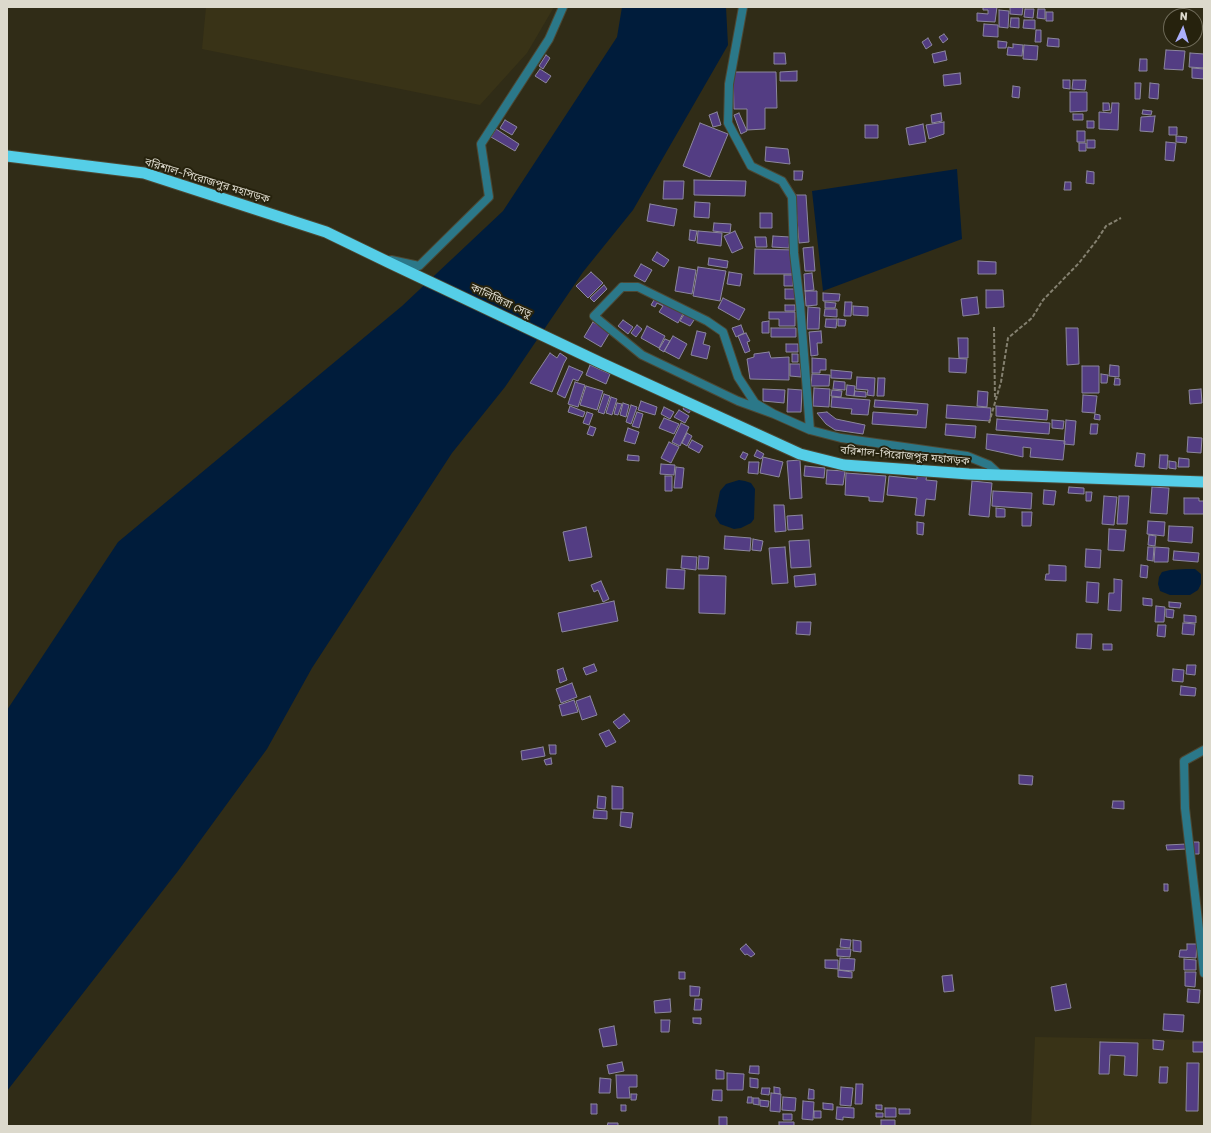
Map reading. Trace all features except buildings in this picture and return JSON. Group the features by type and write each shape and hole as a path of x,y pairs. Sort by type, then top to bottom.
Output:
{"highway":[{"name":"বরিশাল-পিরোজপুর মহাসড়ক","path":"7,156 144,174 326,232 390,263"},
{"name":"কালিজিরা সেতু","path":"390,263 601,363"},
{"name":"বরিশাল-পিরোজপুর মহাসড়ক","path":"601,363 800,454 844,466 1001,476 1204,482"}],"street":[{"path":"375,256 419,266 489,197 481,144 549,39 563,7"},
{"path":"743,7 729,84 728,123 752,166 782,181 792,197 794,252 800,304 810,430"},
{"path":"774,414 755,403 738,377 723,332 707,321 638,286 622,287 594,316 642,355 738,401 774,414 810,430 841,438 967,456 989,465 1001,476"},
{"path":"1204,750 1184,760 1185,808 1204,973"}],"path":[{"path":"989,423 1001,382 1008,338 1032,318 1043,300 1079,263 1106,226 1121,218"},
{"path":"994,327 995,402"}],"shaded area":[{"path":"206,7 554,7 527,53 480,105 202,49"},
{"path":"1035,1037 1204,1040 1204,1042 1193,1042 1193,1051 1204,1052 1204,1126 1031,1126","holes":["1100,1042 1138,1043 1137,1076 1125,1056 1110,1055 1109,1074 1099,1074","1187,1063 1199,1064 1198,1111 1186,1110","1160,1067 1167,1067 1167,1083 1159,1083"]}],"water":[{"path":"622,7 726,7 728,45 633,210 583,272 505,387 452,453 312,668 267,749 178,871 7,1091 7,710 118,542 402,306 503,211 617,37"},
{"path":"957,169 962,239 823,291 812,191"},
{"path":"739,480 751,483 755,489 754,519 751,523 741,528 734,529 720,524 715,516 720,491 726,484"},
{"path":"1195,569 1201,574 1201,584 1198,590 1190,595 1170,595 1160,591 1158,584 1159,577 1162,572"}]}
